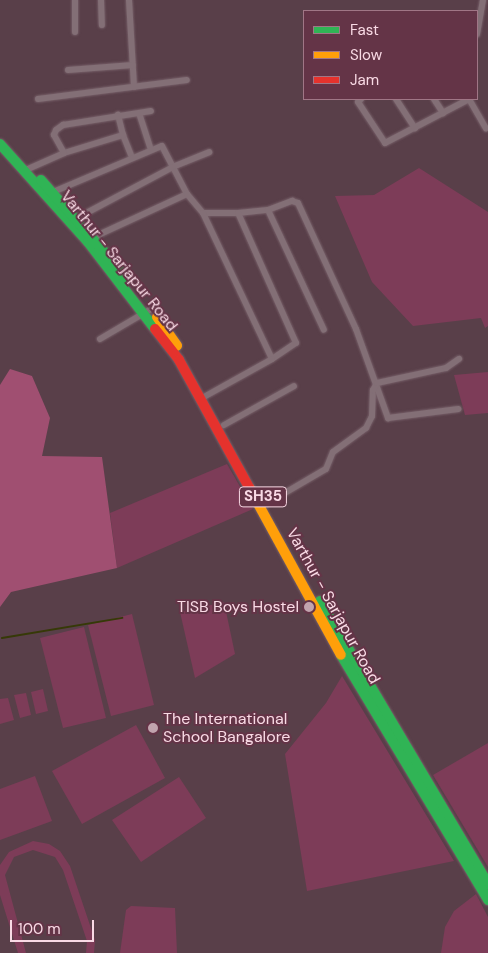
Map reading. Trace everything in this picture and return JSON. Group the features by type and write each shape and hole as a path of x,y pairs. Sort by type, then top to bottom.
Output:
{"main road":[{"name":"Varthur - Sarjapur Road","path":"0,138 94,237 148,311 224,425 346,647 488,884"},
{"name":"Varthur - Sarjapur Road","path":"0,144 148,311"},
{"name":"Varthur - Sarjapur Road","path":"204,397 344,660 488,900"}],"street":[{"path":"75,0 75,32"},
{"path":"102,0 102,25"},
{"path":"129,0 134,87"},
{"path":"478,28 483,0"},
{"path":"68,70 133,65"},
{"path":"38,100 187,80"},
{"path":"360,100 358,102 385,143 467,100"},
{"path":"397,100 415,128"},
{"path":"435,100 443,113"},
{"path":"470,100 486,128"},
{"path":"64,153 54,135 57,128 118,115 151,111"},
{"path":"139,112 152,149"},
{"path":"118,115 123,135 132,157"},
{"path":"28,169 64,153 123,135"},
{"path":"53,192 132,157 162,146 175,166 188,194 203,212 272,359"},
{"path":"77,218 175,166 209,152"},
{"path":"94,237 188,194"},
{"path":"203,212 238,213 268,210 292,200 298,203 356,329 388,418 458,410"},
{"path":"268,210 324,330"},
{"path":"204,397 272,359 296,343 238,213"},
{"path":"100,339 148,311"},
{"path":"376,384 446,368 459,359"},
{"path":"266,504 326,469 332,452 366,428 372,416 372,393 376,384"},
{"path":"224,425 294,386"}],"shaded area":[{"path":"419,168 488,212 488,326 485,328 481,318 413,326 372,282 335,196 374,195"},
{"path":"10,369 32,376 50,418 42,456 102,457 117,568 11,592 0,607 0,385"},
{"path":"488,372 488,413 465,415 454,375"},
{"path":"227,464 253,509 117,568 110,513"},
{"path":"224,602 235,654 195,678 180,612"},
{"path":"132,614 154,705 111,716 88,625"},
{"path":"84,627 106,718 63,728 40,638"},
{"path":"342,676 454,861 307,891 285,754 326,703"},
{"path":"43,689 48,711 36,714 31,692"},
{"path":"26,693 31,715 20,718 14,695"},
{"path":"8,698 14,720 0,724 0,699"},
{"path":"136,725 165,778 82,824 52,771"},
{"path":"488,743 488,867 433,775"},
{"path":"35,776 52,821 0,840 0,789"},
{"path":"179,777 206,818 141,862 112,820"},
{"path":"33,841 49,844 60,851 70,866 95,940 94,953 86,953 87,941 63,870 55,857 33,850 14,857 5,875 26,953 18,953 0,895 0,865 9,852"},
{"path":"476,894 488,917 488,953 441,953 445,927 454,911"},
{"path":"131,906 175,908 177,953 120,953 126,910"}],"waterway":[{"path":"2,638 122,618"}],"traffic: fast":[{"path":"0,144 88,242 155,329"},
{"path":"41,180 127,278"},
{"path":"320,601 488,884"},
{"path":"341,655 488,900"}],"traffic: slow":[{"path":"157,317 177,346"},
{"path":"250,489 341,655"}],"traffic: jam":[{"path":"155,329 179,360 250,489"}],"place":[{"name":"TISB Boys Hostel","path":"309,607"},
{"name":"The International School Bangalore","path":"153,728"}]}
